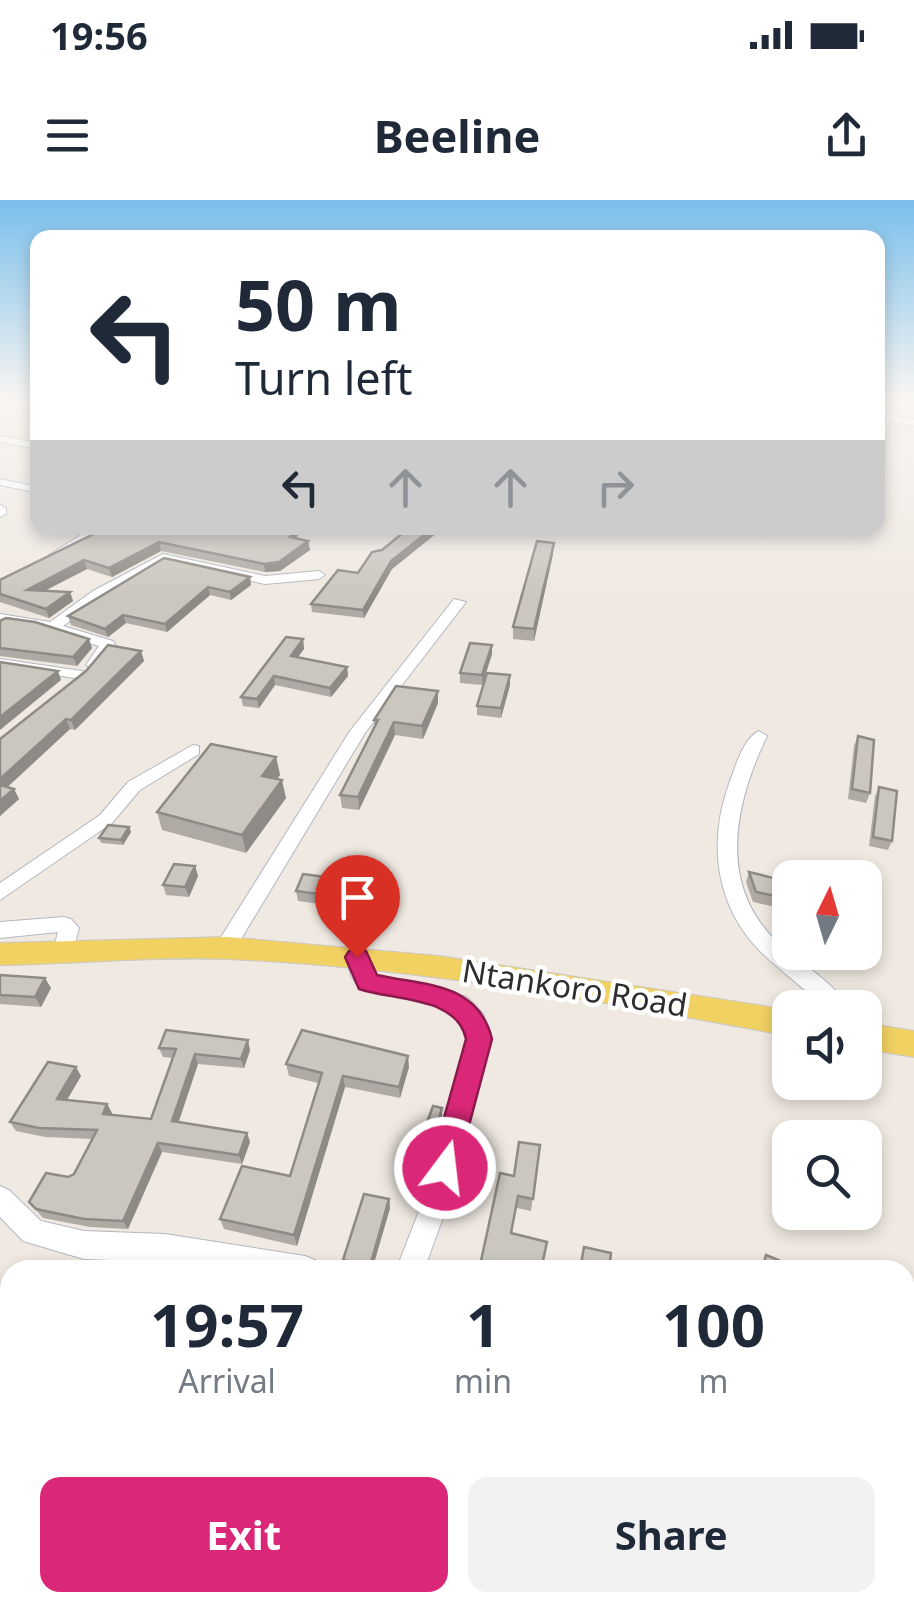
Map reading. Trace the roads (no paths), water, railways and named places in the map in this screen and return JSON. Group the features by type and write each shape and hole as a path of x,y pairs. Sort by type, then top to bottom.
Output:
{"main road":[{"name":"Ntankoro Road","path":"0,954 225,948 357,957 561,982 772,1019"},
{"path":"882,1039 914,1044"}],"street":[{"path":"0,482 30,488"},
{"path":"43,562 87,535"},
{"path":"51,628 111,586 162,558 265,580 319,575"},
{"path":"225,948 358,731 459,602"},
{"path":"0,618 108,644 82,675 58,695"},
{"path":"0,664 82,675"},
{"path":"759,736 733,790 724,848 727,878 741,912 763,941 818,990"},
{"path":"0,894 106,819 148,776 194,750"},
{"path":"0,930 64,924 69,928 64,952"},
{"path":"357,957 368,982 459,1003 475,1020 479,1039 436,1201 414,1260"},
{"path":"0,1199 34,1232 84,1245 165,1248 241,1260"}]}
